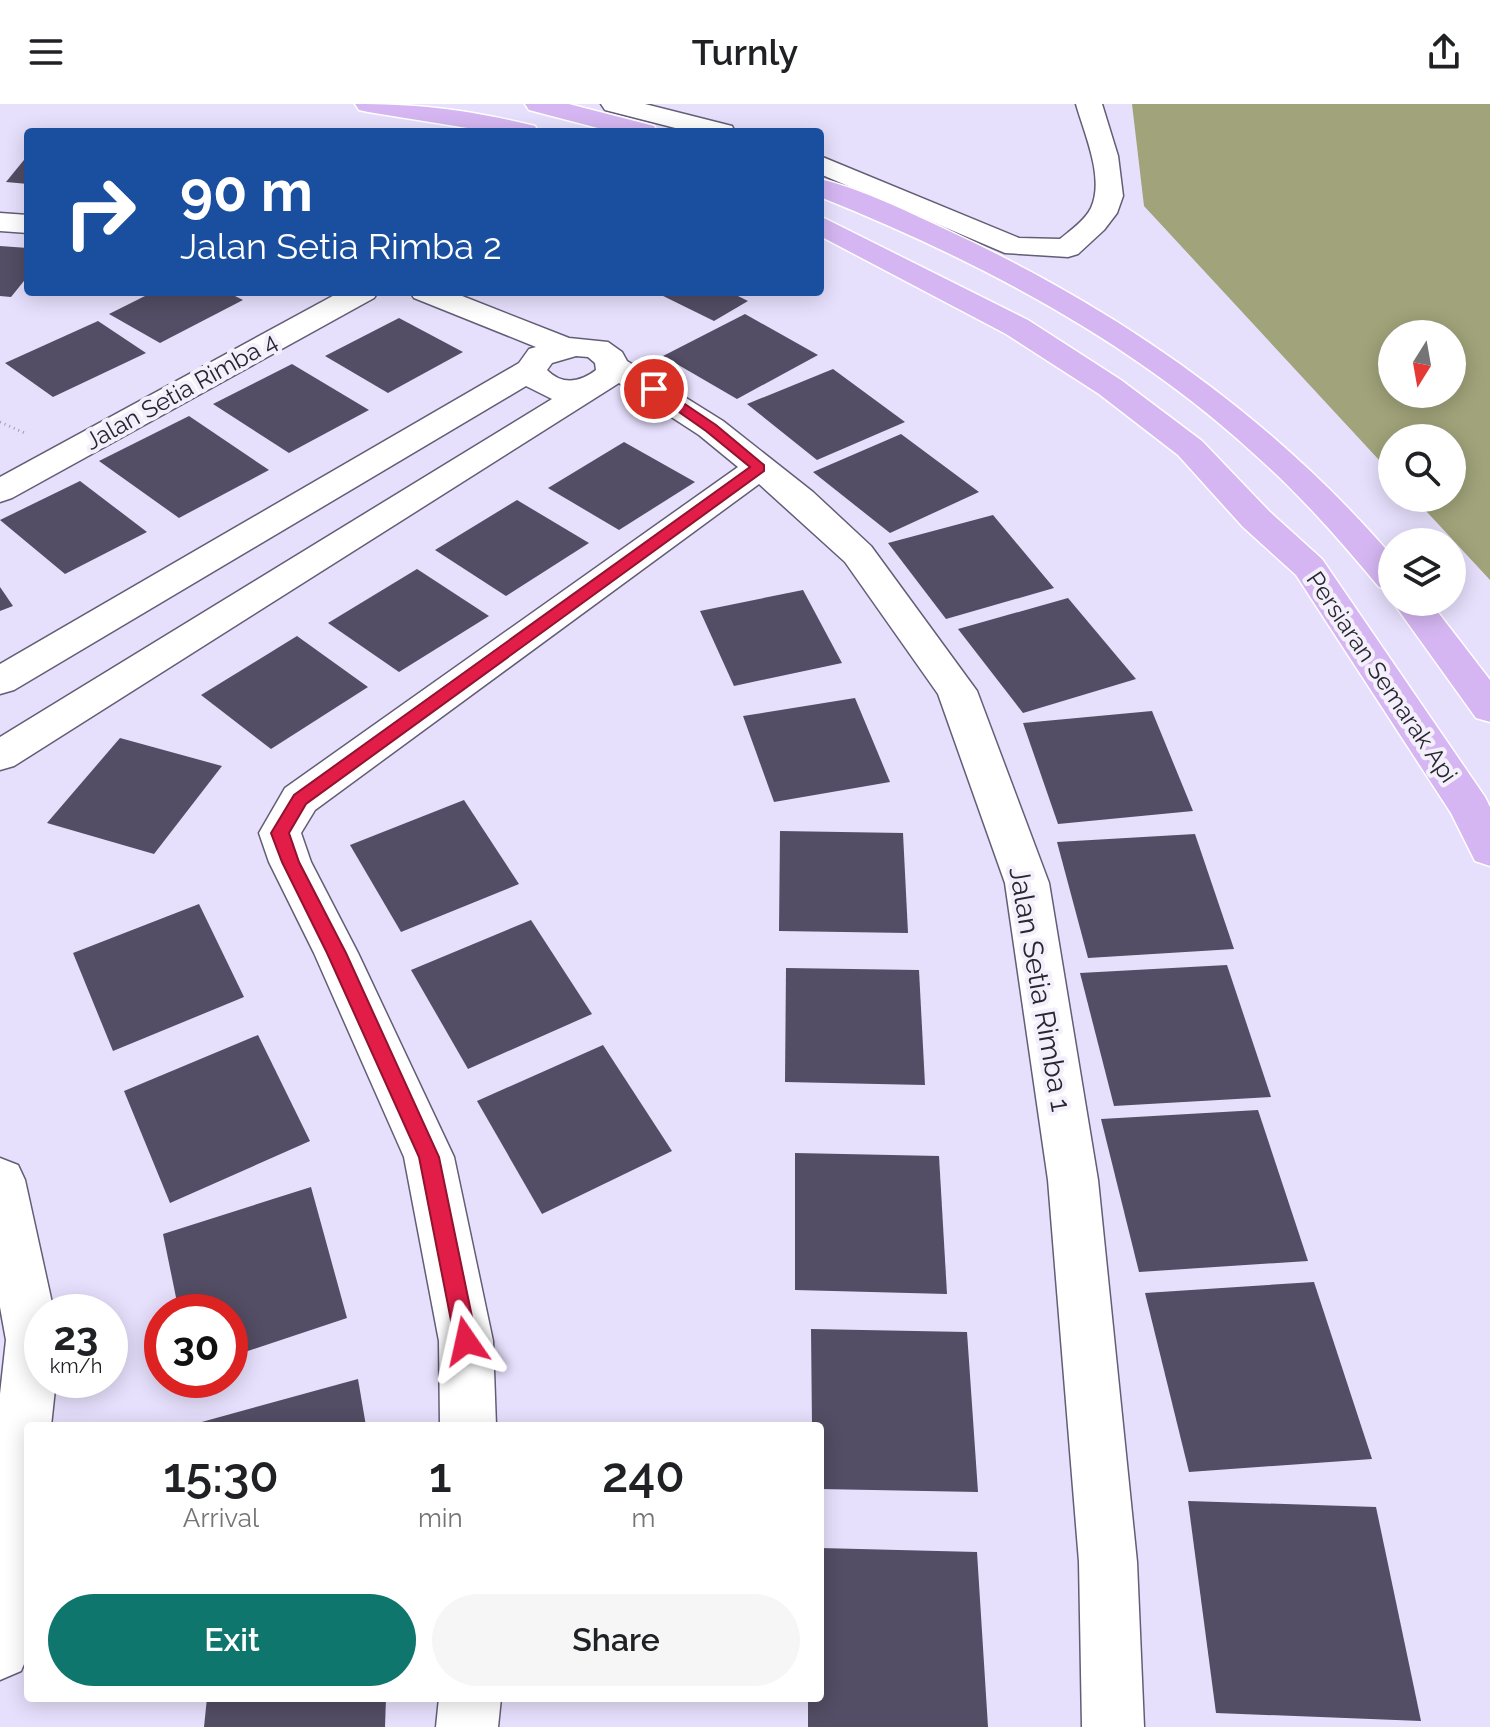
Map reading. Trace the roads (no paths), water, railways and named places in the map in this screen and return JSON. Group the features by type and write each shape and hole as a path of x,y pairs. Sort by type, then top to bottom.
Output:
{"main road":[{"path":"368,104 508,128"},
{"path":"541,104 629,128"},
{"path":"824,189 934,233 1116,334 1260,439 1378,561"},
{"name":"Persiaran Semarak Api","path":"824,227 1017,327 1110,387 1190,448 1256,519 1309,567 1470,808 1490,850"},
{"path":"1421,616 1490,708"}],"street":[{"path":"614,104 707,128"},
{"path":"824,166 1015,247 1068,248 1106,208 1109,190 1104,154 1089,104"},
{"path":"0,222 24,224"},
{"name":"Jalan Setia Rimba 4","path":"0,491 356,296"},
{"name":"Jalan Setia Rimba 1","path":"435,296 563,347 597,349 611,359 604,376 699,420 801,500 858,554 957,691 1027,883 1073,1180 1108,1562 1113,1727"},
{"path":"0,681 531,370 540,356 563,347"},
{"path":"531,370 535,379 560,390 604,376"},
{"path":"0,756 604,376"},
{"path":"468,1422 466,1341 429,1157 336,953 290,862 280,833 300,799 759,468"},
{"path":"0,1180 33,1340 24,1422"},
{"path":"0,1650 24,1425"},
{"path":"467,1727 470,1702"}]}
